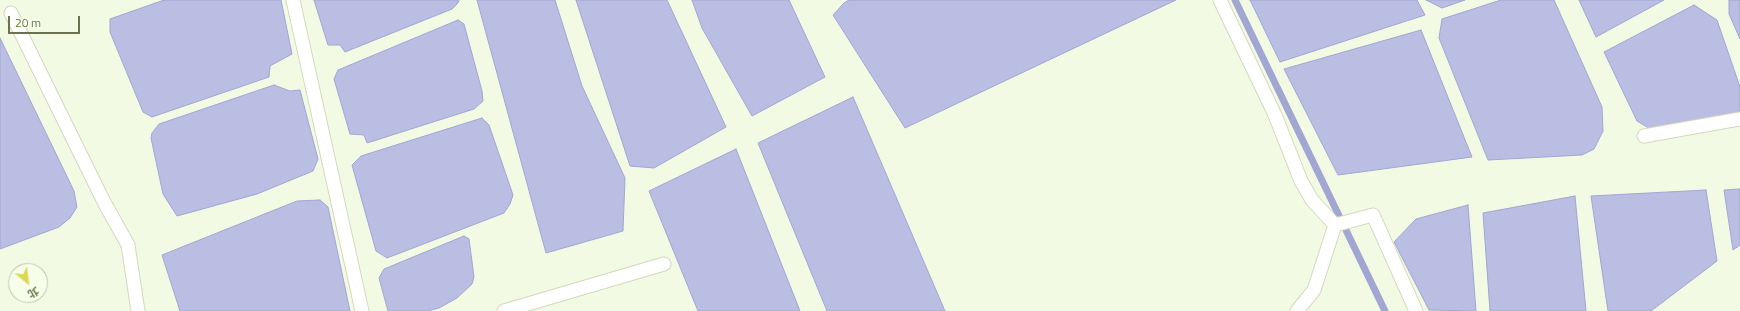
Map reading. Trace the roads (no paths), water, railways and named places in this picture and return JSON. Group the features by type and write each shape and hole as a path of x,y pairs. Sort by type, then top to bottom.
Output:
{"lane":[{"path":"293,0 362,311"},
{"path":"1220,0 1275,115 1301,181 1312,200 1335,224"},
{"path":"11,13 104,202 128,245 138,311"},
{"path":"1644,136 1740,119"},
{"path":"1335,224 1373,215 1416,311"},
{"path":"1297,311 1314,290 1335,224"},
{"path":"504,311 664,264"}],"water":[{"path":"164,0 281,0 292,54 270,66 269,77 152,117 143,112 110,32 110,19"},
{"path":"314,0 459,0 452,9 345,52 340,45 328,45"},
{"path":"477,0 555,0 582,86 625,178 623,231 546,253"},
{"path":"576,0 667,0 726,127 654,168 630,166"},
{"path":"692,0 789,0 825,77 752,116 702,28"},
{"path":"849,0 1176,0 905,128 833,15 844,3"},
{"path":"1250,0 1417,0 1425,15 1280,62"},
{"path":"1426,0 1465,0 1442,8"},
{"path":"1501,0 1554,0 1602,107 1603,131 1594,149 1582,155 1488,160 1439,38 1442,19"},
{"path":"1579,0 1664,0 1596,37"},
{"path":"1729,0 1740,0 1740,39 1729,14"},
{"path":"1694,5 1717,20 1740,87 1740,117 1662,136 1637,121 1604,52"},
{"path":"458,20 464,24 482,91 483,101 474,109 367,143 364,135 350,134 334,79 338,70"},
{"path":"1421,30 1472,157 1338,175 1284,69"},
{"path":"0,38 74,191 77,207 70,218 59,227 0,249"},
{"path":"274,85 290,91 300,90 318,159 313,171 257,194 177,216 163,194 151,138 152,133 159,124"},
{"path":"853,97 945,311 827,311 758,143"},
{"path":"482,118 489,125 513,195 510,204 504,213 387,258 376,251 352,165 361,156"},
{"path":"736,149 800,311 698,311 649,191"},
{"path":"1740,189 1740,245 1733,250 1724,190"},
{"path":"1706,190 1717,261 1651,311 1608,311 1591,196"},
{"path":"1575,196 1586,311 1490,311 1483,213"},
{"path":"320,200 328,207 350,311 180,311 162,255 297,201"},
{"path":"1468,205 1476,311 1429,310 1394,242 1416,219"},
{"path":"464,236 469,239 474,277 472,284 457,298 439,308 427,311 388,311 379,278 384,269"}],"waterway":[{"path":"1235,0 1385,311"}]}
